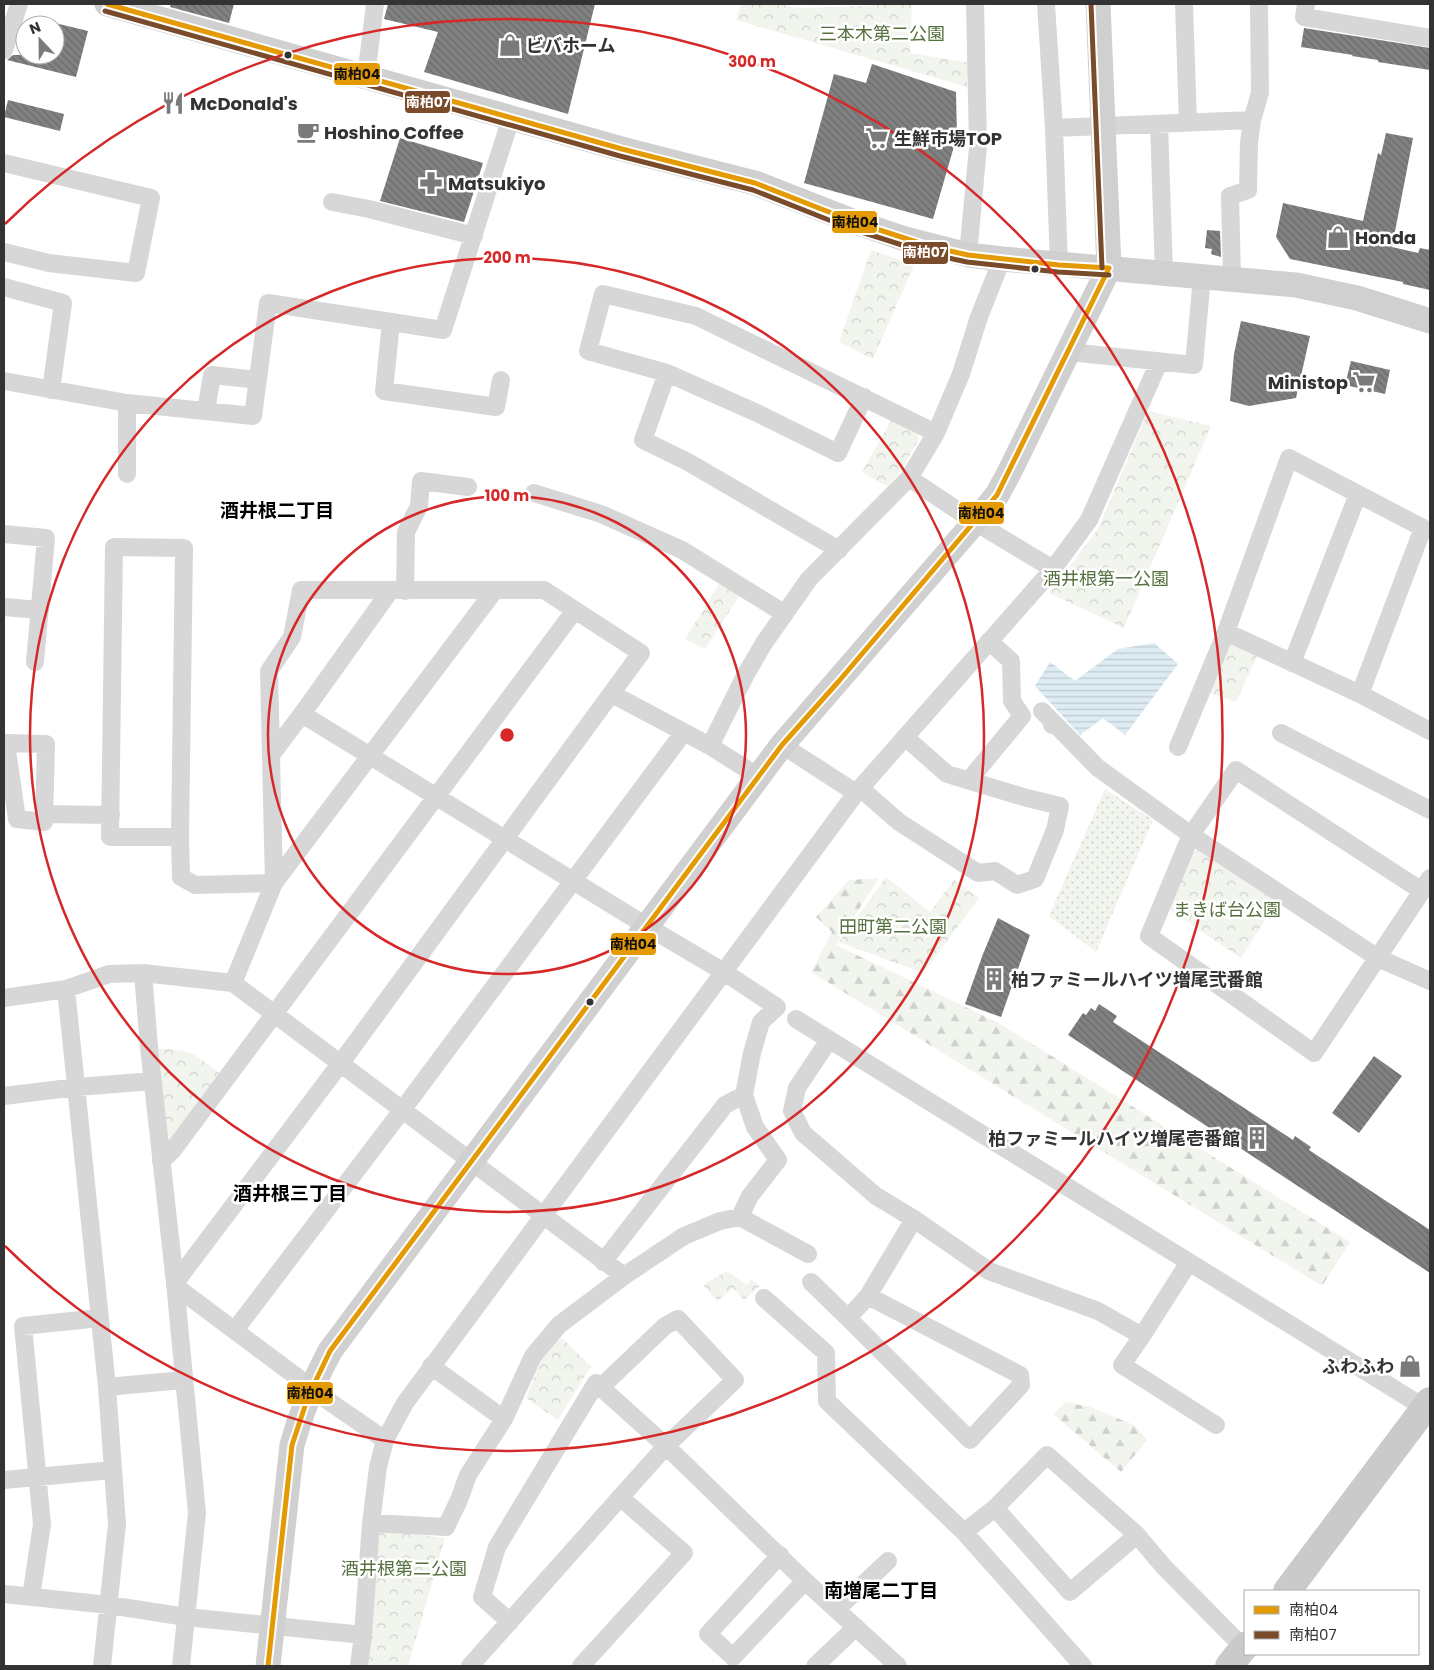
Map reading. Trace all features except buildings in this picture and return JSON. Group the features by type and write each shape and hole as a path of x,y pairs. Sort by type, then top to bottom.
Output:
{"main road":[{"path":"1288,1590 1428,1405"}],"street":[{"path":"4,50 19,4"},
{"path":"106,4 511,118 755,183 885,232 932,247 968,255 1059,265 1232,278 1296,285 1357,298 1430,321"},
{"path":"366,77 375,4"},
{"path":"968,255 978,147 975,4"},
{"path":"1046,4 1054,128 1059,265"},
{"path":"268,1666 292,1445 299,1418 330,1351 782,745 975,522 997,495 1009,473 1109,268 1098,4"},
{"path":"1184,4 1188,123"},
{"path":"1232,278 1230,196 1248,190 1249,142 1252,120 1260,93 1259,4"},
{"path":"1306,4 1304,17 1430,38"},
{"path":"4,381 127,403 253,416 268,303 443,330 511,118"},
{"path":"1054,128 1252,120"},
{"path":"1159,124 1164,273"},
{"path":"4,163 151,198 136,273 49,263 4,252"},
{"path":"332,202 369,209 474,236"},
{"path":"710,746 746,674 764,643 809,579 909,478 936,433 961,374 979,317 1002,259"},
{"path":"1069,352 1194,365 1202,276"},
{"path":"4,287 64,303 51,390"},
{"path":"864,397 838,453 757,413 667,373 588,351 603,294 696,316 864,397 936,433"},
{"path":"391,322 384,391 496,406 501,380"},
{"path":"359,1666 371,1523 378,1467 385,1440 405,1403 858,791 1053,568 1089,520 1159,362"},
{"path":"667,373 643,440 688,462 839,550"},
{"path":"206,411 212,375 258,380"},
{"path":"127,403 127,474"},
{"path":"1178,747 1226,632 1289,458 1427,530 1360,694"},
{"path":"909,478 975,522 1053,568"},
{"path":"271,755 398,591 406,532 419,506 421,481 468,487"},
{"path":"534,493 602,514 682,550 785,614"},
{"path":"1292,663 1358,494"},
{"path":"4,534 46,538 35,662"},
{"path":"180,837 110,837 114,548 184,548 181,877 195,885 274,883"},
{"path":"175,1284 340,1064 641,653 544,590 301,590 292,637 269,671 274,883"},
{"path":"233,983 274,883 495,590"},
{"path":"4,607 40,610"},
{"path":"162,1161 173,1150 275,1015 575,610"},
{"path":"1226,632 1360,694 1430,731"},
{"path":"970,780 1022,716 1012,701 1011,661 989,641"},
{"path":"612,694 710,746 759,777"},
{"path":"302,714 724,972 777,1007 761,1022 752,1053 744,1095 756,1127 778,1160 750,1196 740,1217"},
{"path":"1049,720 1098,768 1191,835 1378,958 1430,981"},
{"path":"235,1330 403,1109 684,732"},
{"path":"1281,734 1430,810"},
{"path":"782,745 858,791 899,822 978,872 996,871 1017,886 1035,879 1055,830 1060,806 947,774 905,737"},
{"path":"6,743 46,744 44,814 44,822 16,819 7,782 6,743"},
{"path":"1236,770 1426,884 1314,1053 1149,936 1191,835 1236,770"},
{"path":"44,814 111,816"},
{"path":"143,973 197,1513 181,1666"},
{"path":"4,998 66,989 108,974 143,973 233,983 624,1276"},
{"path":"66,989 107,1387 117,1524 102,1666"},
{"path":"796,1019 1189,1262 1428,1405"},
{"path":"829,1040 797,1088 792,1111 803,1133 876,1196 914,1219 989,1271 1098,1311 1142,1336"},
{"path":"4,1096 77,1087 153,1081"},
{"path":"603,1262 725,1105 744,1095"},
{"path":"371,1523 446,1527 468,1475 504,1419 533,1356 559,1325 624,1276 684,1236 720,1221 740,1217 808,1254"},
{"path":"848,1318 868,1296 914,1219"},
{"path":"1189,1262 1122,1365 1216,1425"},
{"path":"811,1282 970,1440 1021,1385 1020,1375 868,1296"},
{"path":"175,1284 311,1389 385,1440"},
{"path":"764,1298 826,1353 827,1401 964,1532 1083,1666"},
{"path":"32,1597 42,1524 39,1476 22,1326 100,1318"},
{"path":"470,1666 666,1446 735,1380 678,1319 665,1326 601,1387"},
{"path":"432,1366 504,1419"},
{"path":"107,1387 183,1380"},
{"path":"510,1622 482,1597 497,1547 596,1383 666,1446 805,1581 898,1666"},
{"path":"964,1532 995,1508 1047,1454 1137,1535 1239,1653"},
{"path":"4,1480 113,1470"},
{"path":"581,1666 684,1553 620,1498"},
{"path":"995,1508 1070,1592 1137,1535"},
{"path":"780,1555 708,1634 732,1657 805,1581"},
{"path":"837,1609 888,1562"},
{"path":"4,1594 109,1605 186,1617 363,1635"},
{"path":"815,1666 856,1626"}],"green space":[{"name":"三本木第二公園","path":"741,4 781,4 805,8 912,4 910,53 971,63 971,77 967,79 967,87 736,20"},
{"path":"871,250 914,265 873,359 839,342"},
{"name":"酒井根第一公園","path":"1148,411 1211,426 1124,628 1049,593 1098,529"},
{"path":"892,419 916,431 919,439 901,471 887,486 862,472"},
{"path":"721,581 740,595 705,649 685,639"},
{"path":"1233,643 1258,654 1236,702 1207,692 1226,645"},
{"path":"1105,789 1153,820 1096,952 1049,916"},
{"name":"まきば台公園","path":"1198,850 1276,902 1241,958 1167,908 1191,852"},
{"name":"田町第二公園","path":"886,877 930,912 954,880 979,898 923,973 839,942"},
{"path":"879,878 836,945 997,1022 1350,1242 1322,1286 811,972 832,932 816,917 849,880"},
{"path":"154,1049 185,1051 198,1057 222,1075 171,1145 164,1143"},
{"path":"727,1271 747,1285 751,1279 760,1286 744,1300 733,1288 718,1301 703,1285"},
{"path":"561,1337 591,1366 558,1420 526,1398 541,1360"},
{"path":"1066,1402 1090,1407 1134,1425 1147,1440 1121,1472 1053,1414"},
{"name":"酒井根第二公園","path":"380,1530 445,1538 408,1666 365,1666 376,1533"}],"shaded area":[{"path":"1154,643 1178,664 1125,735 1103,718 1080,735 1035,686 1050,662 1075,681 1118,649"}],"transit line":[{"name":"南柏04","path":"107,4 622,149 755,183 852,221 932,247 968,255 1059,265 1109,268"},
{"name":"南柏07","path":"1091,4 1102,268"},
{"name":"南柏07","path":"105,11 620,156 753,190 849,228 930,254 967,262 1058,272 1109,275"},
{"name":"南柏04","path":"268,1666 292,1445 308,1397 330,1351 782,745 997,495 1109,268"}],"place":[{"name":"ビバホーム","path":"510,45"},
{"name":"McDonald's","path":"173,103"},
{"name":"Hoshino Coffee","path":"308,132"},
{"name":"生鮮市場TOP","path":"877,138"},
{"name":"Matsukiyo","path":"431,183"},
{"name":"Honda","path":"1338,237"},
{"name":"Ministop","path":"1364,382"},
{"name":"柏ファミールハイツ増尾弐番館","path":"994,979"},
{"name":"柏ファミールハイツ増尾壱番館","path":"1257,1138"},
{"name":"ふわふわ","path":"1410,1366"}],"district":[{"name":"酒井根二丁目","path":"277,510"},
{"name":"酒井根三丁目","path":"290,1193"},
{"name":"南増尾二丁目","path":"881,1590"}]}
